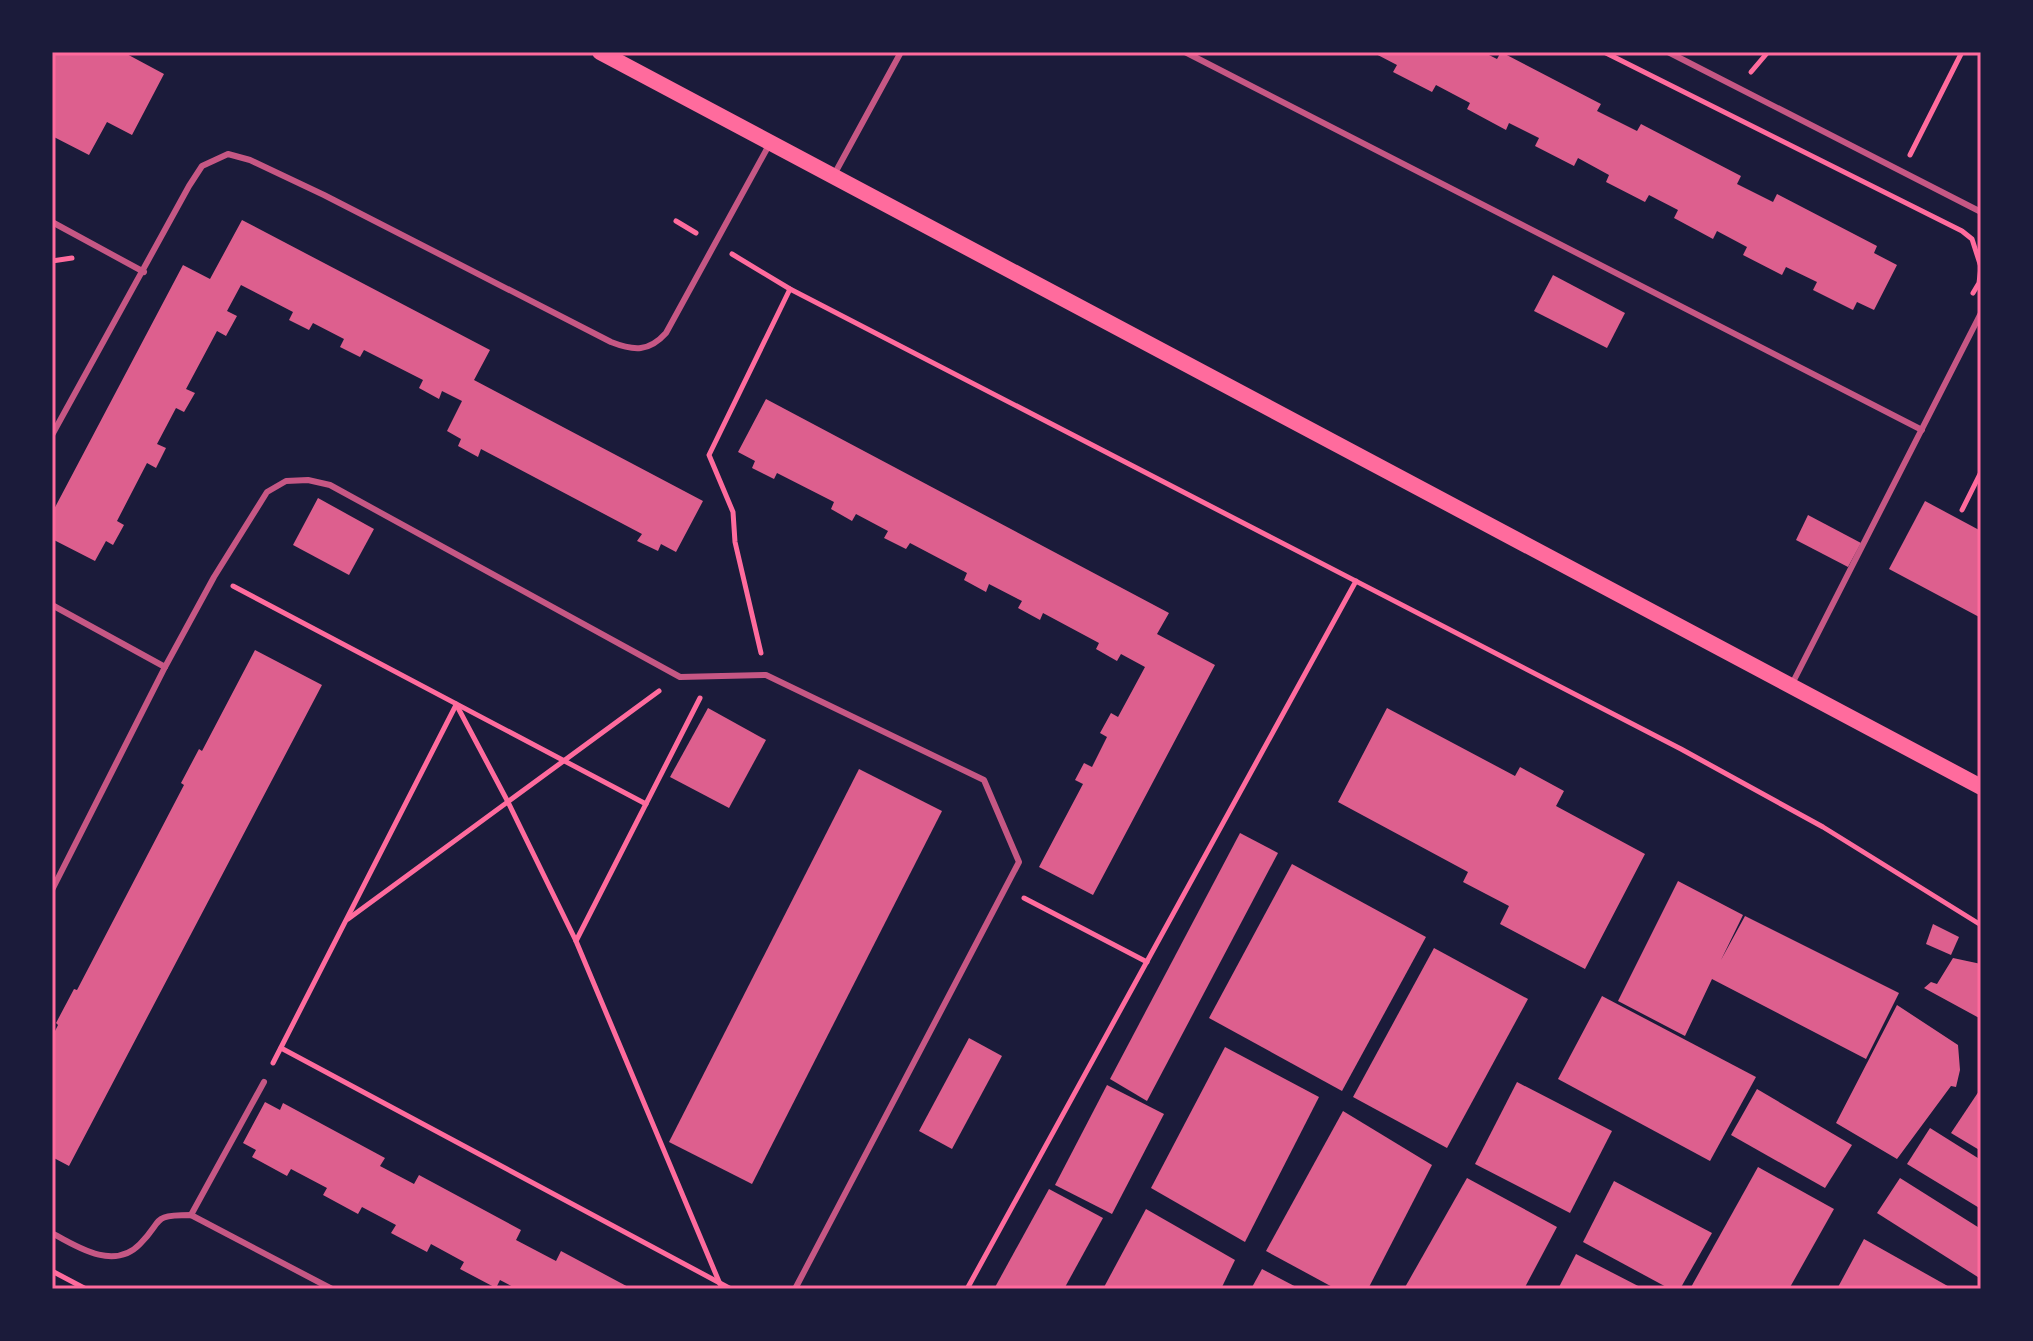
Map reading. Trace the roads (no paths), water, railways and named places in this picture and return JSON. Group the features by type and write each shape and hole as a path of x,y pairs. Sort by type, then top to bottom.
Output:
{"main road":[{"path":"600,52 1981,787"}],"lane":[{"path":"834,176 901,52"},
{"path":"1185,52 1922,430"},
{"path":"1668,52 1981,212"},
{"path":"52,435 202,166 228,154 250,160 324,195 632,350 654,346 666,333 770,143"},
{"path":"52,222 144,272"},
{"path":"1791,685 1981,313"},
{"path":"52,890 214,577 267,492 286,481 308,480 330,485 680,677 766,675 984,780 1019,862 795,1289"},
{"path":"52,605 165,667"},
{"path":"191,1215 264,1082"},
{"path":"52,1233 89,1254 108,1256 125,1253 139,1245 160,1218 191,1215 332,1289"}]}
